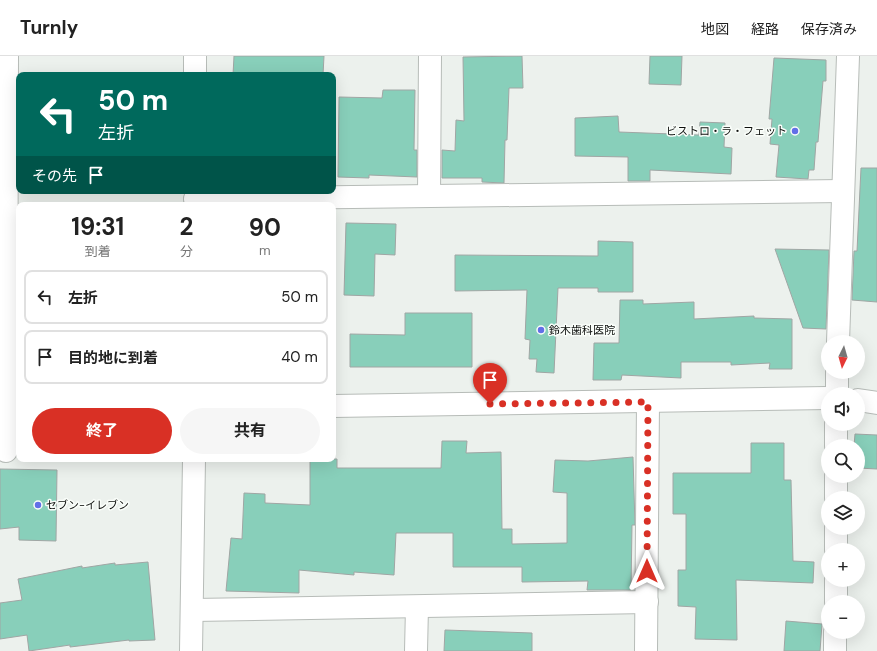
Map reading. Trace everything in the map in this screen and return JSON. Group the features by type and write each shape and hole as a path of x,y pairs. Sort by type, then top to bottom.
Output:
{"street":[{"path":"7,56 8,132 4,303 8,450"},
{"path":"194,72 195,56"},
{"path":"429,195 430,56"},
{"path":"838,335 842,191 848,56"},
{"path":"195,198 842,191"},
{"path":"336,406 821,398"},
{"path":"865,401 877,402"},
{"path":"646,651 648,402"},
{"path":"186,650 192,610 194,462"},
{"path":"192,610 647,602"},
{"path":"416,651 417,607"},
{"path":"835,639 835,651"}],"building":[{"path":"234,56 324,56 323,72 233,72"},
{"path":"522,56 523,88 509,88 507,140 505,140 504,183 482,182 482,178 442,178 442,150 455,151 456,120 464,121 463,57"},
{"path":"650,56 682,56 681,85 649,84"},
{"name":"ビストロ・ラ・フェット","path":"774,58 826,60 826,81 823,81 814,170 809,170 808,179 776,177 779,145 770,144 772,119 769,119"},
{"path":"383,90 415,90 414,150 417,150 417,177 369,175 369,178 338,177 339,97 382,98"},
{"path":"618,116 619,132 699,135 700,122 725,123 724,147 732,148 731,174 650,170 650,181 628,181 628,157 575,156 575,118"},
{"path":"861,168 877,168 877,302 852,300 854,251 857,251"},
{"path":"346,223 396,224 395,255 375,254 374,296 344,295"},
{"path":"598,241 633,242 633,292 598,292 598,288 558,288 554,373 536,372 537,359 529,359 530,340 525,339 527,290 455,291 455,255 598,256"},
{"path":"775,249 829,250 826,329 803,328"},
{"path":"620,300 643,300 643,304 694,302 694,319 754,316 754,318 792,319 792,369 769,369 770,363 731,365 731,362 681,362 681,378 622,375 621,380 593,380 594,343 619,343"},
{"path":"405,313 472,313 472,367 350,367 350,334 405,335"},
{"path":"855,434 877,435 877,469 865,468 865,439 855,439"},
{"path":"442,441 467,441 466,453 501,452 502,529 512,529 512,544 567,543 567,493 553,492 555,460 588,461 633,457 635,525 632,525 631,590 587,590 588,581 522,582 522,567 453,567 453,533 396,533 394,575 354,572 354,575 299,570 299,593 226,591 231,538 242,539 244,493 265,494 265,503 310,505 310,462 336,462 337,459 337,468 441,468"},
{"path":"751,443 784,443 784,480 791,480 793,561 814,562 813,583 736,580 737,640 695,639 696,607 678,606 678,570 686,570 686,514 673,514 673,473 751,473"},
{"name":"セブン-イレブン","path":"0,469 57,470 56,541 19,540 19,527 0,529"},
{"path":"148,562 155,640 129,640 70,647 70,645 29,651 27,635 0,639 0,603 22,600 18,579 82,566 82,568 115,563 115,565"},
{"path":"786,621 821,624 820,651 784,651"},
{"path":"445,630 532,633 532,651 444,651"}],"place":[{"name":"ビストロ・ラ・フェット","path":"795,131"},
{"name":"鈴木歯科医院","path":"541,330"},
{"name":"セブン-イレブン","path":"38,505"}],"route":[{"path":"490,404 648,402 647,571"}]}
